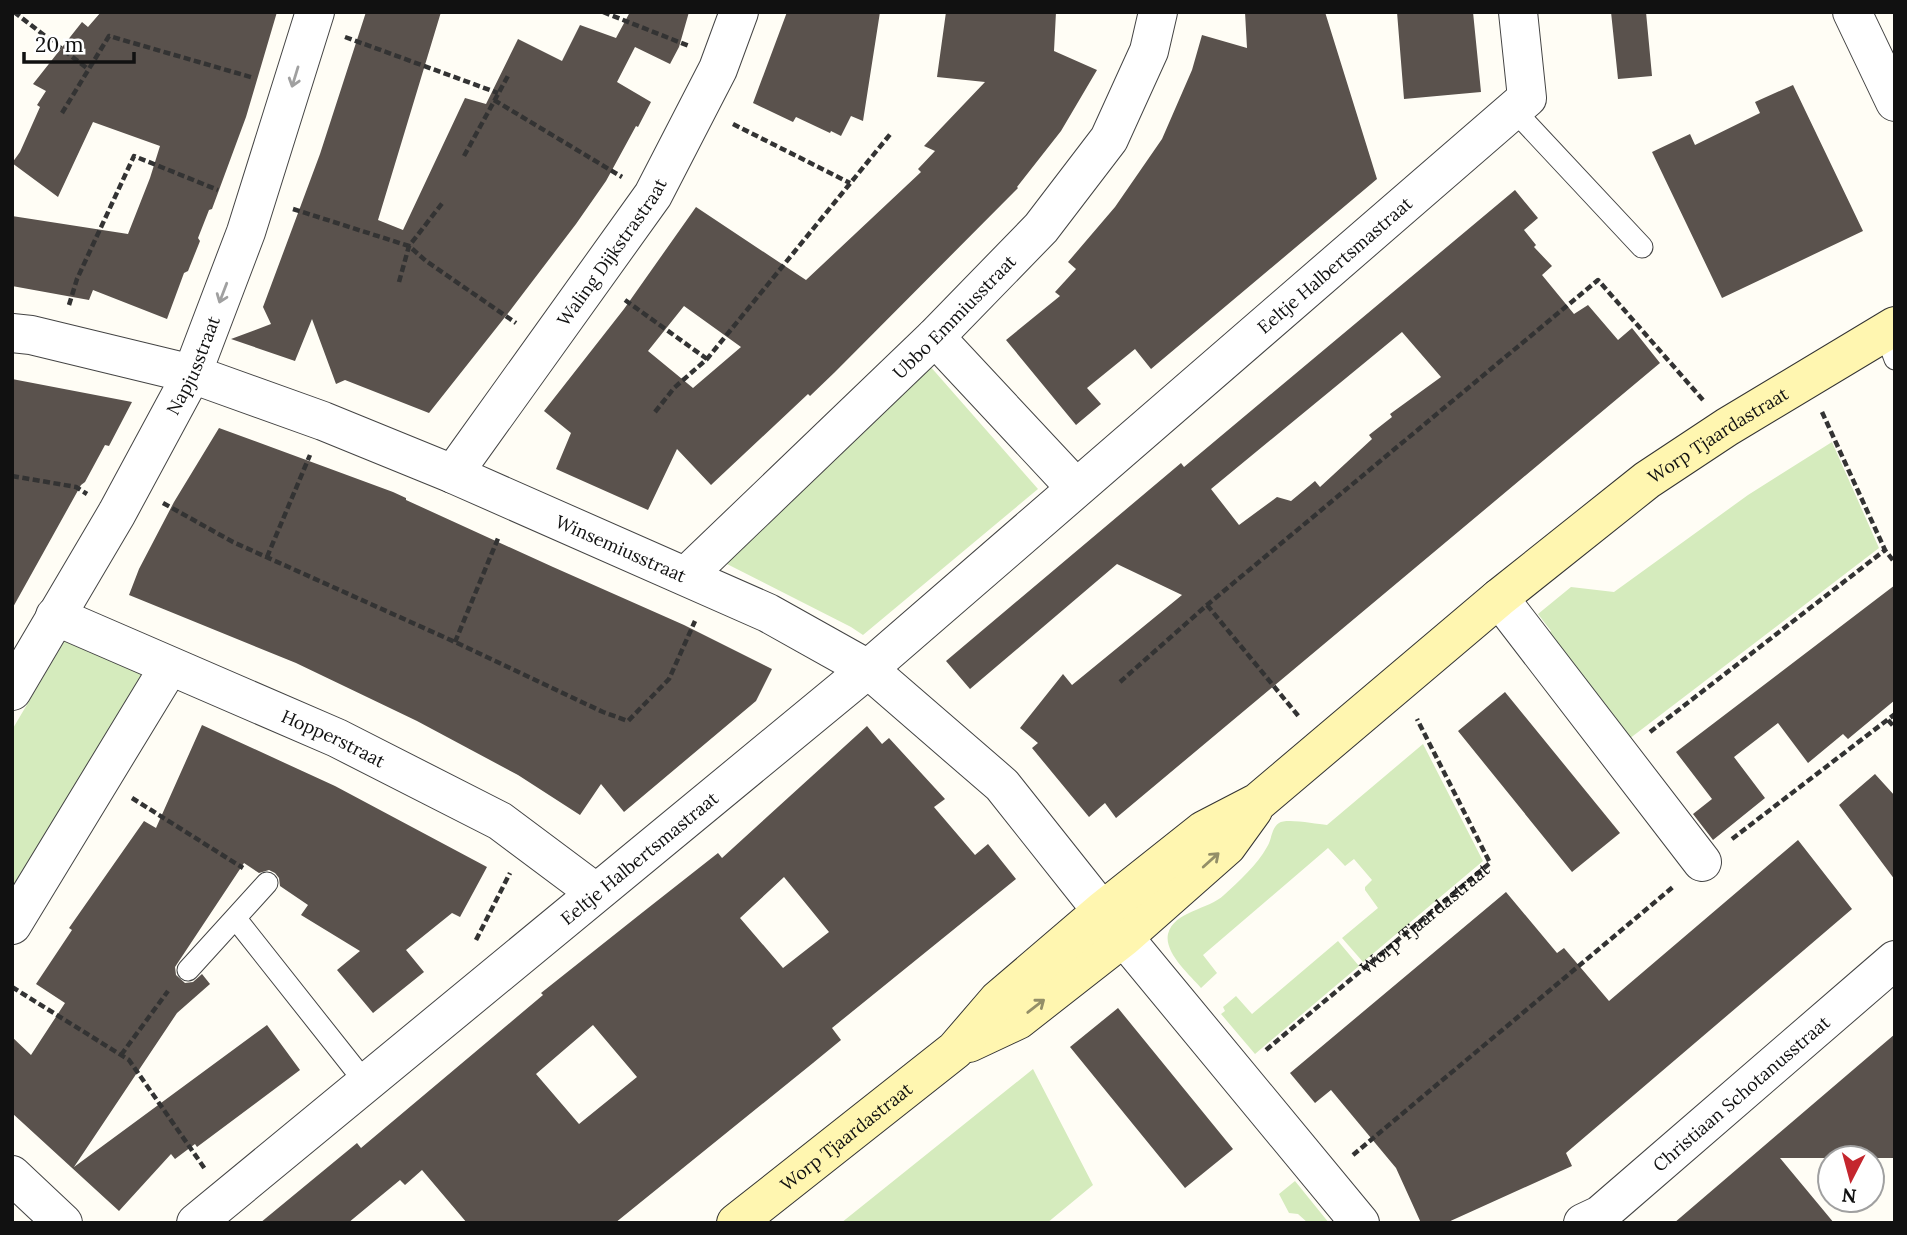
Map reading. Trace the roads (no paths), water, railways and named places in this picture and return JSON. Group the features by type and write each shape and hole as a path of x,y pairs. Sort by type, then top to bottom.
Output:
{"main road":[{"name":"Worp Tjaardastraat","path":"736,1223 955,1050 998,1000 1113,924 1204,830 1258,802 1499,598 1647,480 1806,377 1891,339"}],"street":[{"name":"Waling Dijkstrastraat","path":"453,474 653,195 722,58 739,12"},
{"name":"Ubbo Emmiusstraat","path":"699,582 1041,228 1109,139 1149,51 1158,12"},
{"name":"Eeltje Halbertsmastraat","path":"196,1223 868,669 1527,98 1518,12"},
{"path":"1852,12 1895,102"},
{"name":"Napjusstraat","path":"12,691 124,500 192,374 256,201 314,18"},
{"name":"Winsemiusstraat","path":"12,333 62,342 192,374 323,421 514,500 768,613 868,669 1002,785 1113,924"},
{"path":"935,337 1075,487"},
{"path":"1499,598 1702,862"},
{"name":"Hopperstraat","path":"55,616 337,738 500,821 595,892"},
{"path":"12,925 169,667"},
{"path":"1113,924 1360,1223"},
{"name":"Christiaan Schotanusstraat","path":"1597,1220 1895,960"},
{"path":"12,1175 63,1223"}],"lane":[{"path":"1513,109 1642,247"},
{"path":"188,970 267,883"},
{"path":"236,919 365,1082"}]}
